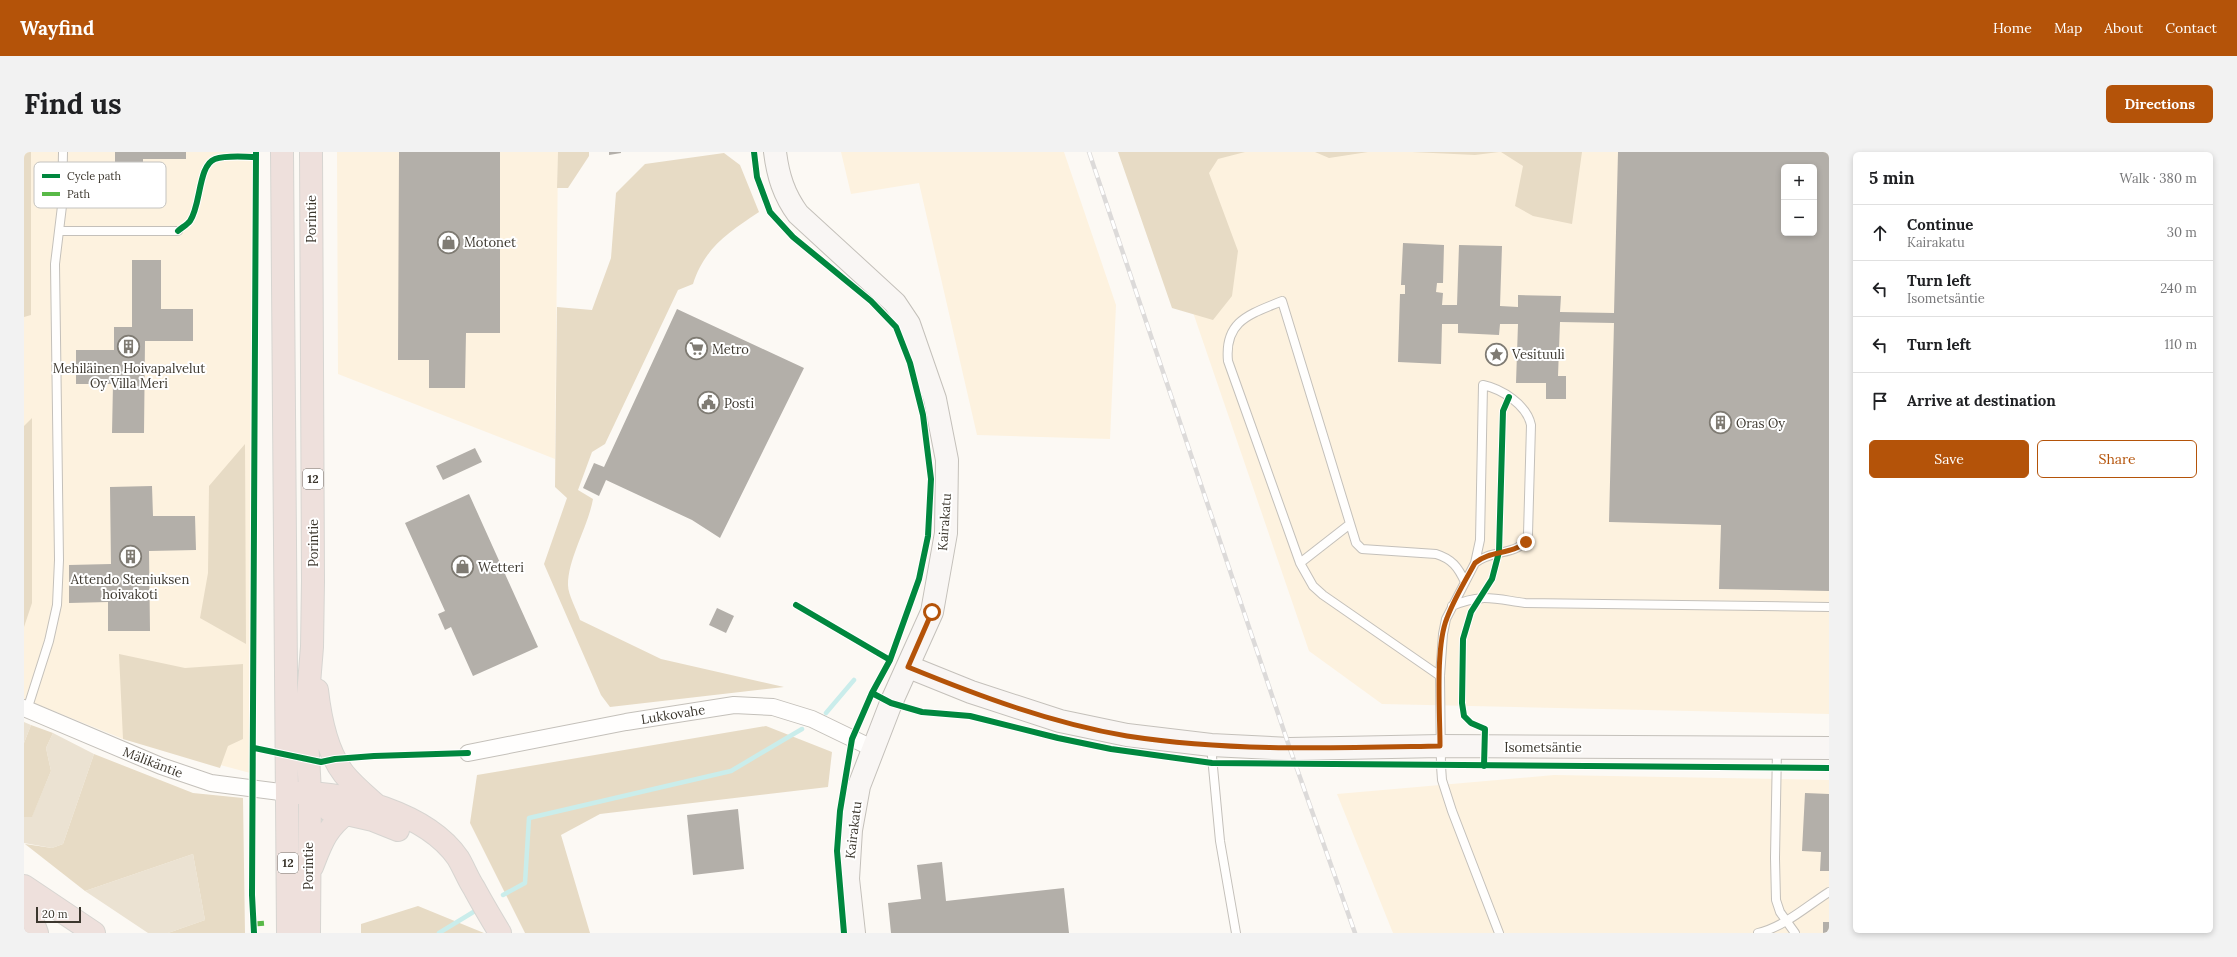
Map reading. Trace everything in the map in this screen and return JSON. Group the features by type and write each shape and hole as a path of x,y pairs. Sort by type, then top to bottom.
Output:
{"highway":[{"name":"Porintie","path":"282,152 288,933"},
{"name":"Porintie","path":"309,933 308,876 310,799 306,720 312,647 313,573 311,152"},
{"path":"312,647 319,712 335,759 344,774 375,804"},
{"path":"288,793 373,820 420,841 473,887"},
{"path":"310,799 375,804 414,821 441,839 458,858 500,933"},
{"path":"308,876 326,833 334,822 347,813"},
{"path":"24,886 94,933"},
{"path":"24,898 37,933"}],"main road":[{"name":"Kairakatu","path":"775,152 778,175 788,200 798,214 894,303 910,324 935,399 947,460 946,533 932,612 872,748 859,786 851,830 848,879 854,933"},
{"name":"Isometsäntie","path":"908,667 978,695 1060,721 1127,736 1211,745 1290,749 1440,746 1829,748"}],"street":[{"name":"Lukkovahe","path":"468,753 626,722 734,705 773,707 812,719 872,748"},
{"name":"Mälikäntie","path":"26,709 161,766 211,783 288,793"}],"lane":[{"path":"63,152 63,162"},
{"path":"26,709 49,641 57,605 59,560 55,264 62,208"},
{"path":"59,231 178,231"},
{"path":"1440,676 1323,595 1313,586 1300,563 1228,361 1227,349 1230,335 1237,323 1248,315 1282,301 1356,543 1362,549 1436,554 1447,557 1460,571 1465,582"},
{"path":"1475,563 1482,557 1490,554 1520,548 1526,542 1528,534 1530,418 1526,412 1501,391 1483,385 1480,540 1475,563 1446,618 1443,634 1440,676 1440,746 1444,788 1498,933"},
{"path":"1300,563 1350,524"},
{"path":"1452,606 1468,599 1482,596 1525,603 1829,607"},
{"path":"1211,745 1220,841 1236,933"},
{"path":"1777,748 1775,858 1776,900 1785,921 1795,933"},
{"path":"1758,933 1768,930 1785,921 1829,892"}],"shaded area":[{"path":"24,152 252,152 254,774 123,739 24,699"},
{"path":"24,152 31,152 31,315 24,317"},
{"path":"337,152 558,152 555,459 338,374"},
{"path":"558,152 589,152 589,156 568,188 557,188"},
{"path":"841,152 1064,152 1116,305 1110,439 977,435 919,183 851,194"},
{"path":"1118,152 1245,152 1218,159 1209,173 1238,251 1232,296 1213,320 1172,308"},
{"path":"1141,152 1829,152 1829,714 1382,704 1309,651 1147,178"},
{"path":"1315,152 1368,152 1329,158"},
{"path":"1412,152 1499,152 1475,155"},
{"path":"1501,152 1582,152 1572,224 1533,216 1515,206 1523,166"},
{"path":"724,153 740,165 759,212 719,242 704,260 693,284 678,290 605,444 592,452 578,490 593,499 571,564 568,589 580,620 661,659 784,687 610,707 601,695 544,564 567,498 555,487 557,307 592,310 611,258 616,193 645,164"},
{"path":"32,418 32,603 24,627 24,426"},
{"path":"245,444 246,644 200,618 208,573 209,486"},
{"path":"119,654 185,668 243,664 243,739 228,746 220,768 123,739"},
{"path":"24,722 31,725 24,743"},
{"path":"31,725 53,733 46,748 51,771 32,817 24,817 24,743"},
{"path":"766,726 832,752 828,787 600,814 561,835 590,933 525,933 470,823 477,775"},
{"path":"53,733 94,754 63,844 52,848 24,843 24,817 32,816 51,771 46,748"},
{"path":"94,754 193,793 243,798 245,933 168,933 205,920 193,854 85,891 25,844 52,848 63,844"},
{"path":"1554,775 1829,780 1829,933 1393,933 1337,794"},
{"path":"193,854 205,920 168,933 148,933 85,891"},
{"path":"418,906 484,933 361,933 361,924"}],"building":[{"path":"115,152 186,152 186,159 143,159 143,162 115,162"},
{"name":"Motonet","path":"399,152 500,152 500,333 466,333 465,388 429,388 429,360 398,360"},
{"path":"609,152 621,152 621,153 609,155"},
{"name":"Oras Oy","path":"1618,152 1829,152 1829,591 1719,589 1721,525 1609,522 1614,323 1560,322 1558,376 1566,376 1566,399 1546,399 1546,383 1516,383 1518,324 1500,324 1499,335 1458,333 1458,324 1442,324 1441,364 1398,362 1400,294 1405,294 1405,285 1401,285 1403,243 1444,245 1443,283 1437,283 1436,292 1443,293 1442,305 1457,305 1459,245 1502,246 1500,306 1518,307 1518,295 1561,296 1560,312 1614,313"},
{"name":"Mehiläinen Hoivapalvelut Oy Villa Meri","path":"132,260 161,260 161,309 193,309 193,341 145,341 144,433 112,433 113,384 76,384 76,350 114,350 114,327 132,327"},
{"path":"677,309 804,368 720,538 692,520 606,480 599,496 583,488 594,463 604,467"},
{"path":"475,448 482,462 443,480 436,466"},
{"name":"Attendo Steniuksen hoivakoti","path":"152,486 153,516 195,516 196,550 149,551 150,631 108,631 108,602 69,603 69,565 111,564 110,487"},
{"name":"Wetteri","path":"469,494 538,647 473,676 451,627 445,630 438,614 445,611 405,523"},
{"path":"717,608 734,616 726,633 709,625"},
{"path":"1805,793 1829,794 1829,871 1820,871 1821,852 1802,851"},
{"path":"738,809 744,869 693,875 687,815"},
{"path":"942,862 946,901 1064,888 1069,933 891,933 888,903 921,899 917,865"},
{"path":"1823,922 1829,922 1829,933 1823,933"}],"waterway":[{"path":"826,713 854,680"},
{"path":"503,895 525,883 529,818 731,771 802,729"},
{"path":"439,933 475,911"}],"railway":[{"path":"1089,152 1290,749 1355,933"}],"marked path":[{"path":"254,924 266,923"}],"cycle path":[{"path":"254,933 252,895 256,152"},
{"path":"754,152 757,177 770,212 793,237 871,301 896,327 910,363 923,415 931,479 928,536 919,579 890,660 872,693 852,739 840,811 837,851 844,933"},
{"path":"178,231 190,221 194,214 205,169 209,163 215,159 225,157 256,157"},
{"path":"1484,766 1485,729 1471,723 1464,716 1462,703 1463,639 1471,612 1492,579 1499,552 1503,411 1509,397"},
{"path":"796,605 890,660"},
{"path":"872,693 891,703 922,712 970,716 1058,738 1111,749 1212,763 1829,768"},
{"path":"254,748 321,762 335,759 374,756 468,753"}],"place":[{"name":"Motonet","path":"449,242"},
{"name":"Mehiläinen Hoivapalvelut Oy Villa Meri","path":"129,346"},
{"name":"Metro","path":"696,349"},
{"name":"Vesituuli","path":"1497,354"},
{"name":"Posti","path":"709,403"},
{"name":"Oras Oy","path":"1720,423"},
{"name":"Attendo Steniuksen hoivakoti","path":"130,557"},
{"name":"Wetteri","path":"463,567"}],"route":[{"path":"932,612 908,667 971,692 1022,710 1060,721 1127,736 1211,745 1290,749 1440,746 1440,676 1443,634 1446,618 1475,563 1482,557 1490,554 1520,548 1526,542"}]}
